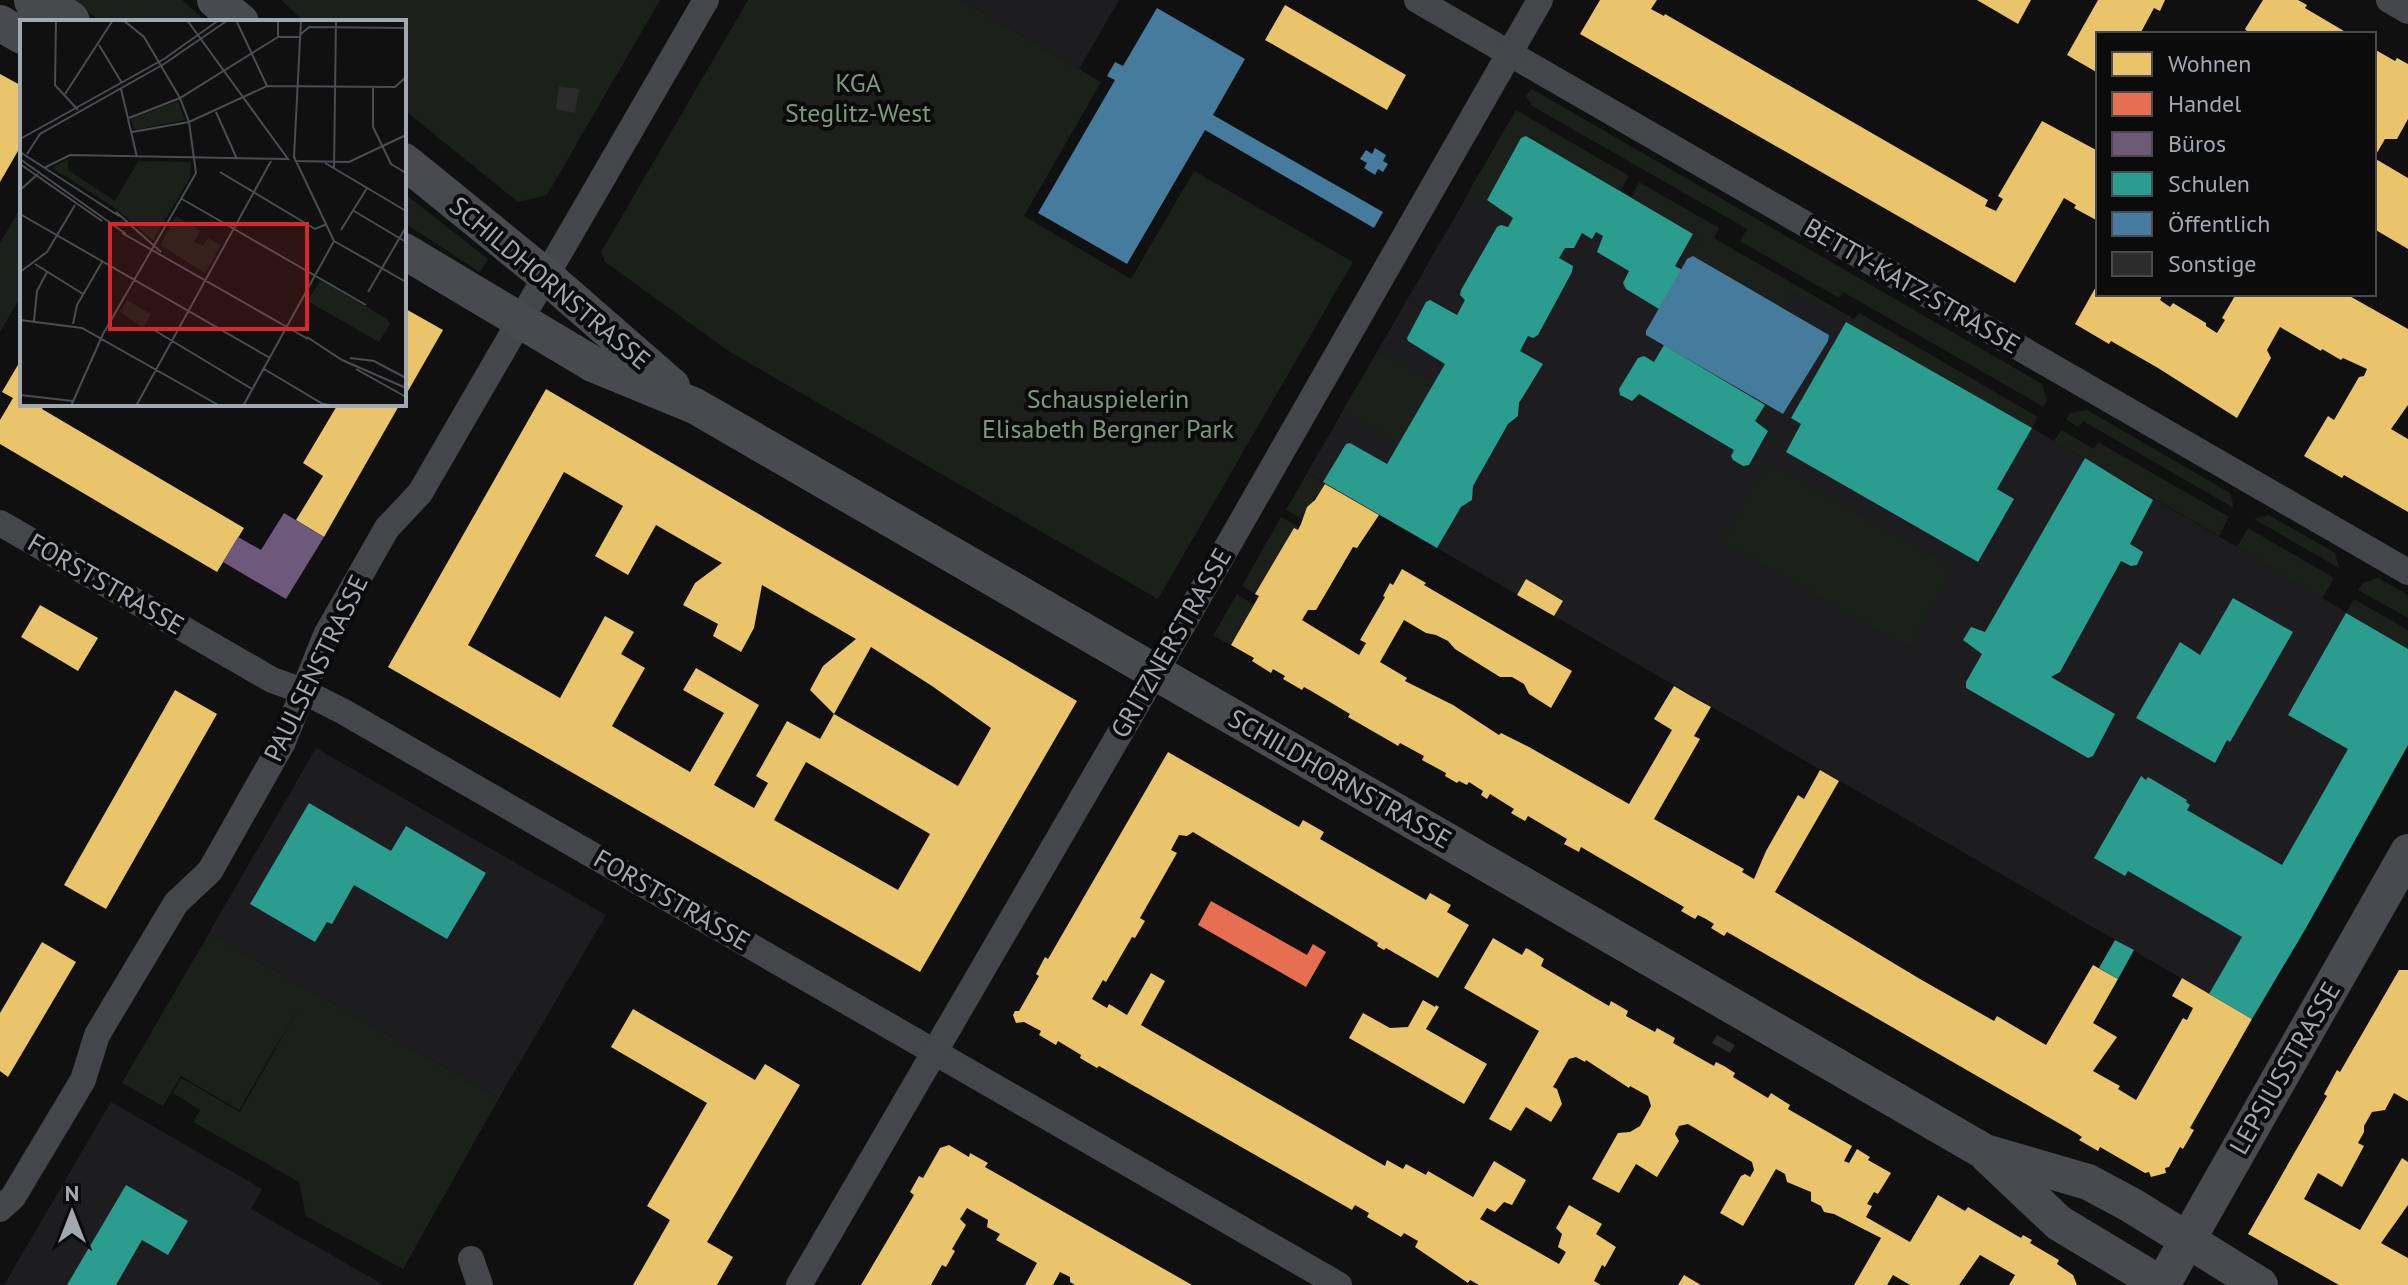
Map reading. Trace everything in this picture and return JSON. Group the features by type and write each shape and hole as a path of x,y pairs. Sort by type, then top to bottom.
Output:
{"highway":[{"path":"36,0 65,20"}],"main road":[{"path":"215,0 239,20"},
{"path":"0,23 20,35"},
{"name":"SCHILDHORNSTRASSE","path":"406,163 547,277 695,406"},
{"name":"SCHILDHORNSTRASSE","path":"406,252 593,364 695,406 1985,1152 2088,1182 2260,1285"},
{"name":"LEPSIUSSTRASSE","path":"2162,1285 2408,852"},
{"name":"SCHILDHORNSTRASSE","path":"1985,1152 2059,1223 2162,1285"}],"street":[{"name":"PAULSENSTRASSE","path":"0,1209 13,1197 83,1080 97,1035 176,903 210,871 283,742 326,635 387,528 420,493 706,0"},
{"name":"BETTY-KATZ-STRASSE","path":"1417,0 2408,572"},
{"name":"GRITZNERSTRASSE","path":"799,1285 1155,673 1540,0"},
{"path":"2389,0 2408,11"},
{"name":"FORSTSTRASSE","path":"0,523 272,680 303,691 344,712 1339,1285"},
{"path":"471,1259 480,1285"}],"shaded area":[{"path":"962,0 1119,0 1079,69"},
{"path":"1508,125 2408,649 2408,745 2252,1019 1307,473"},
{"path":"316,748 606,915 499,1098 209,933"},
{"path":"111,1102 262,1189 251,1209 384,1285 4,1285"}],"green space":[{"path":"68,0 182,0 205,20 101,20"},
{"path":"281,0 660,0 547,195 518,202 406,112 406,20 303,20"},
{"name":"Schauspielerin Elisabeth Bergner Park","path":"748,0 962,0 1101,82 1024,216 1131,279 1194,171 1353,262 1158,599 730,352 605,262 601,252"},
{"path":"1532,89 2042,384 2047,400 2044,407 1843,292 1839,298 1740,241 1747,229 1532,106 1526,96"},
{"path":"1516,110 1629,176 1620,191 1526,136 1521,138 1487,200 1469,191"},
{"path":"1639,182 1719,228 1714,238 1854,319 1859,313 2038,417 2032,428 1793,292 1783,308 1691,256 1701,238 1631,198"},
{"path":"406,195 488,259 480,272 406,224"},
{"path":"20,208 20,297 0,332 0,243"},
{"path":"1378,351 1435,382 1399,444 1342,412"},
{"path":"2087,410 2230,493 2234,508 2083,421 2078,427 2066,420 2070,413"},
{"path":"2061,430 2094,449 2098,442 2229,517 2219,536 2054,441"},
{"path":"1767,461 1954,568 1909,648 1721,541"},
{"path":"1307,473 1325,484 1304,520 1286,510"},
{"path":"2269,515 2335,553 2339,568 2254,519"},
{"path":"1281,517 1299,527 1255,594 1242,586"},
{"path":"2248,528 2334,578 2322,599 2237,547"},
{"path":"2378,578 2408,595 2408,618 2358,590 2363,583"},
{"path":"1237,594 1254,605 1231,645 1213,636"},
{"path":"2354,599 2408,630 2408,649 2346,613"},
{"path":"209,933 499,1098 403,1269 306,1216 299,1182 193,1122 200,1110 173,1093 181,1078 240,1112 299,1007 239,1110 181,1076 163,1106 122,1083"}],"building: Wohnen":[{"path":"1600,0 1657,0 1651,9 1665,14 1988,200 1985,206 1996,211 2003,199 1998,196 2042,121 2096,150 2096,220 2074,208 2076,205 2064,198 2015,283 1580,34"},
{"path":"1977,0 2031,0 2018,24"},
{"path":"2098,0 2165,0 2160,11 2154,8 2141,32 2096,32 2096,72 2067,55"},
{"path":"2263,0 2298,0 2307,5 2305,8 2346,32 2248,32 2245,29"},
{"path":"1285,5 1406,75 1387,110 1265,40"},
{"path":"2376,50 2395,61 2397,58 2408,64 2408,119 2397,139 2385,139 2376,155"},
{"path":"0,74 20,85 20,147 0,182"},
{"path":"2376,159 2408,178 2408,249 2376,230"},
{"path":"2096,287 2096,296 2162,296 2160,300 2170,307 2173,303 2217,333 2235,296 2350,296 2408,329 2408,405 2391,429 2408,439 2408,512 2304,456 2328,416 2334,420 2367,369 2321,351 2280,327 2267,350 2271,358 2237,418 2158,368 2075,324"},
{"path":"406,309 443,330 406,395"},
{"path":"20,361 20,406 44,406 42,409 244,528 217,572 0,444 0,420 13,398 2,392"},
{"path":"546,389 1077,701 920,972 388,667","holes":["564,472 623,506 595,556 628,575 656,525 722,563 695,583 683,605 718,624 713,636 741,652 754,628 762,585 856,639 823,666 810,690 834,714 820,739 787,721 756,776 768,783 754,808 714,785 759,705 696,668 683,690 724,713 690,772 612,726 645,668 621,654 634,632 605,616 560,698 468,645","871,647 991,728 958,786 834,714","806,762 930,834 898,890 774,820"]},
{"path":"337,406 399,406 324,537 296,520 323,476 303,463"},
{"path":"1325,484 1379,515 1357,548 1353,547 1316,610 1308,610 1302,620 1359,655 1366,643 1360,640 1390,583 1393,585 1402,569 1426,583 1424,585 1572,671 1551,708 1529,694 1524,684 1512,677 1500,677 1455,649 1448,641 1404,620 1380,662 1407,678 1405,681 1453,705 1499,735 1501,733 1529,747 1629,804 1672,730 1654,719 1674,686 1711,707 1694,736 1700,739 1654,819 1744,869 1742,872 1754,879 1798,795 1804,799 1820,770 1839,781 1775,892 1920,979 1994,1021 1997,1016 2046,1045 2093,965 2118,979 2093,1023 2117,1037 2093,1071 2120,1086 2118,1089 2136,1100 2183,1018 2187,1020 2193,1008 2172,996 2182,978 2252,1019 2190,1128 2194,1130 2183,1149 2180,1147 2169,1167 2165,1168 2166,1173 2151,1177 2149,1172 2145,1173 2100,1147 2098,1151 2079,1140 2082,1137 2076,1133 1727,932 1724,936 1711,928 1714,924 1706,919 1698,915 1695,919 1681,911 1684,907 1581,847 1579,852 1564,844 1567,839 1528,816 1525,821 1511,813 1514,809 1490,794 1487,799 1481,795 1483,791 1469,782 1467,785 1457,783 1445,776 1446,773 1422,760 1424,756 1400,743 1398,746 1313,692 1304,687 1302,690 1283,679 1285,676 1273,669 1271,673 1252,661 1254,658 1231,645 1259,596 1255,594 1294,528 1298,530 1307,507"},
{"path":"1526,579 1563,601 1554,616 1517,595"},
{"path":"40,605 98,638 78,671 21,637"},
{"path":"175,690 217,714 106,909 64,885"},
{"path":"1168,752 1299,827 1303,820 1324,832 1320,839 1426,900 1430,893 1451,905 1447,912 1469,925 1438,978 1386,948 1377,946 1378,943 1193,832 1187,836 1179,835 1171,850 1177,853 1140,918 1145,921 1092,999 1107,1008 1109,1004 1127,1015 1151,973 1165,981 1141,1025 1385,1166 1387,1160 1403,1169 1406,1164 1426,1175 1428,1171 1473,1197 1494,1161 1526,1180 1512,1205 1504,1202 1495,1212 1487,1208 1480,1219 1559,1264 1566,1252 1558,1247 1562,1234 1556,1228 1569,1205 1602,1224 1596,1234 1616,1247 1594,1281 1601,1285 1479,1285 1470,1280 1468,1283 1415,1247 1418,1241 1404,1233 1401,1237 1367,1217 1369,1213 1355,1205 1352,1210 1099,1066 1097,1068 1058,1041 1056,1045 1039,1035 1041,1031 1024,1022 1016,1023 1013,1015 1019,1011 1039,976 1036,974 1045,957 1048,959"},
{"path":"1493,938 1522,955 1526,948 1530,950 1544,959 1541,966 1609,1006 1611,1001 1628,1011 1626,1016 1655,1032 1657,1028 1675,1038 1673,1043 1714,1066 1716,1062 1724,1066 1735,1073 1733,1077 1768,1098 1771,1093 1790,1105 1788,1109 1852,1146 1844,1161 1849,1163 1857,1149 1870,1157 1868,1160 1891,1173 1878,1194 1874,1192 1867,1204 1872,1206 1866,1217 1910,1242 1938,1195 1965,1211 1968,1207 2021,1238 2023,1235 2032,1240 2030,1243 2059,1260 2057,1264 2073,1275 2077,1285 2009,1285 2015,1275 1980,1255 1959,1285 1910,1285 1893,1275 1887,1285 1854,1285 1881,1238 1824,1212 1821,1206 1811,1201 1811,1192 1787,1182 1785,1174 1776,1169 1743,1226 1720,1213 1741,1176 1745,1174 1750,1177 1754,1170 1752,1162 1688,1124 1679,1126 1675,1134 1679,1141 1657,1177 1636,1164 1619,1193 1592,1179 1618,1133 1630,1132 1640,1126 1651,1106 1648,1096 1576,1057 1569,1059 1553,1087 1557,1089 1562,1104 1551,1122 1526,1107 1511,1131 1489,1119 1539,1031 1464,988"},
{"path":"42,942 76,962 8,1077 0,1071 0,1013"},
{"path":"2399,970 2408,970 2408,1101 2394,1093 2385,1110 2372,1112 2358,1143 2364,1146 2342,1187 2318,1173 2304,1199 2360,1230 2402,1158 2408,1162 2408,1205 2381,1243 2408,1258 2408,1285 2339,1285 2248,1234 2327,1096 2324,1094 2337,1070 2340,1072"},
{"path":"1423,1000 1439,1007 1426,1029 1487,1064 1464,1104 1349,1038 1363,1013 1390,1028 1408,1027"},
{"path":"633,1009 755,1080 765,1064 800,1085 707,1242 733,1257 717,1285 633,1285 670,1220 647,1206 707,1103 611,1047"},
{"path":"949,1145 969,1157 970,1153 988,1163 985,1167 1192,1285 1075,1285 1070,1282 1070,1277 1060,1272 1053,1285 1025,1285 1037,1263 996,1240 1000,1234 987,1227 988,1220 967,1208 960,1219 966,1225 952,1249 955,1251 946,1267 942,1265 931,1285 861,1285 914,1195 910,1192 919,1176 923,1178 940,1148"},
{"path":"1684,1275 1701,1285 1678,1285"}],"building: Handel":[{"path":"1211,901 1307,955 1313,944 1326,952 1306,987 1198,925"}],"building: Büros":[{"path":"284,513 324,537 286,599 223,562 238,537 261,550"}],"building: Schulen":[{"path":"1526,136 1693,234 1675,266 1682,270 1659,309 1626,289 1623,283 1629,271 1597,252 1603,236 1596,232 1592,239 1582,233 1574,248 1565,248 1559,258 1573,266 1572,272 1538,335 1533,338 1528,336 1520,351 1543,364 1519,403 1518,416 1508,424 1473,486 1472,500 1461,507 1437,548 1323,482 1346,444 1350,443 1387,464 1445,364 1407,338 1430,300 1457,315 1465,300 1460,295 1461,290 1497,227 1508,227 1513,218 1487,200 1521,138"},
{"path":"1846,322 2032,428 1997,489 2014,499 1978,562 1786,452 1801,424 1791,418"},
{"path":"1664,345 1765,405 1755,421 1768,431 1749,465 1743,466 1733,460 1734,450 1639,394 1632,401 1620,395 1619,389 1638,358 1644,356 1654,362"},
{"path":"2085,458 2153,500 2130,544 2143,552 2137,565 2131,566 2121,561 2060,672 2051,677 2115,714 2093,756 2088,758 1966,688 1966,682 1982,654 1963,640 1971,627 1985,632"},
{"path":"2233,598 2293,632 2215,763 2136,718 2180,642 2200,655"},
{"path":"2346,613 2408,649 2408,745 2252,1019 2209,994 2242,937 2128,871 2125,876 2094,858 2141,776 2187,800 2190,805 2187,810 2282,865 2348,749 2288,715"},
{"path":"309,803 391,851 406,826 486,873 447,939 354,885 332,924 327,922 315,942 250,904"},
{"path":"2115,940 2134,950 2118,979 2099,968"},
{"path":"126,1185 188,1221 168,1255 142,1240 116,1285 67,1285"}],"building: Öffentlich":[{"path":"1157,8 1245,59 1213,115 1383,212 1374,228 1205,130 1127,264 1038,213 1115,80 1107,76 1115,62 1123,66"},
{"path":"1375,148 1386,155 1383,161 1388,164 1383,172 1378,169 1375,175 1364,168 1367,163 1360,159 1366,150 1372,154"},
{"path":"1693,256 1829,335 1783,414 1646,335 1687,259"}],"building: Sonstige":[{"path":"559,86 579,89 575,113 556,109"},
{"path":"1717,1035 1735,1045 1730,1053 1712,1043"}],"park label":[{"name":"KGA Steglitz-West","path":"858,98"}]}
